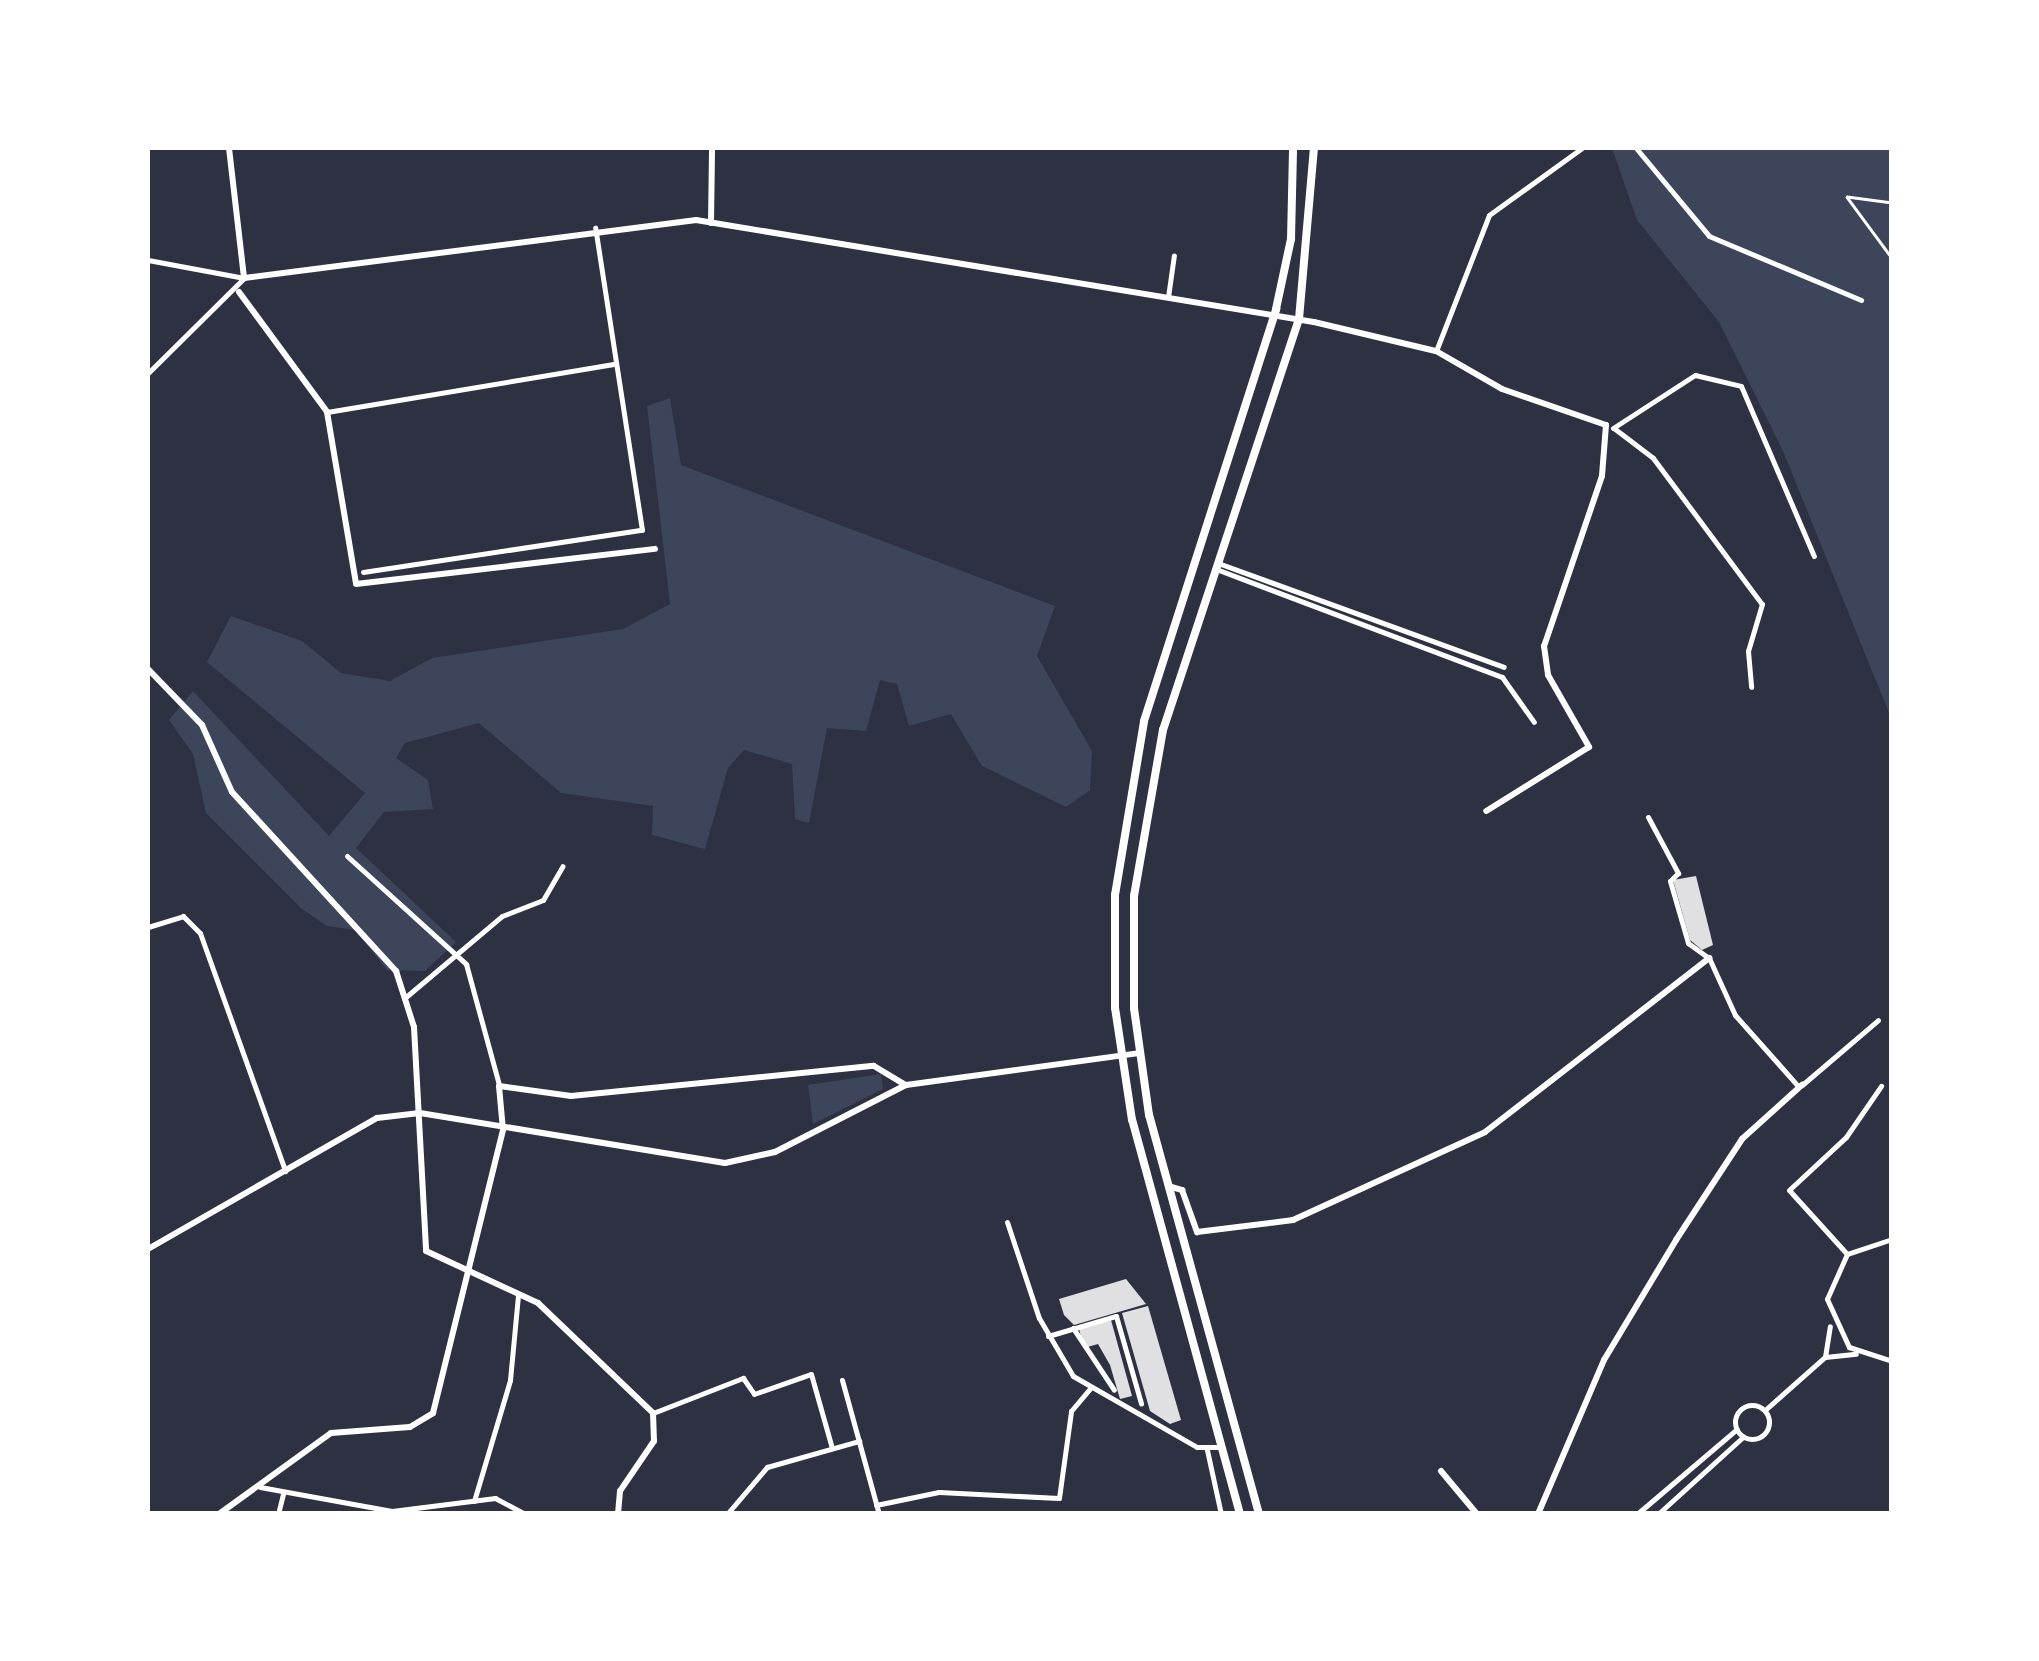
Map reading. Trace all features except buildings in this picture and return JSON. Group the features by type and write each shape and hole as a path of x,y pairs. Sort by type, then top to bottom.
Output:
{"main road":[{"path":"1240,1514 1119,1054 1115,895 1131,779 1275,315 1291,239 1293,148"},
{"path":"1259,1514 1168,1186 1139,1053 1132,955 1140,836 1163,730 1299,319 1313,240 1314,148"},
{"path":"1291,239 1313,240"}],"street":[{"path":"148,373 239,292 244,278 229,148"},
{"path":"711,223 712,148"},
{"path":"1436,352 1489,215 1582,148"},
{"path":"1636,148 1709,236 1862,300"},
{"path":"148,260 244,278 595,228 711,223 1299,319 1436,352 1502,389 1609,426 1652,458 1762,604 1748,650 1752,687"},
{"path":"363,572 642,530 595,228"},
{"path":"1168,297 1174,255"},
{"path":"239,292 327,412 356,584 655,549"},
{"path":"327,412 616,364"},
{"path":"1609,426 1703,373 1741,386 1814,556"},
{"path":"1486,811 1589,747 1556,693 1544,646 1602,476 1609,426"},
{"path":"1217,566 1504,667"},
{"path":"1217,566 1502,677 1534,722"},
{"path":"148,668 202,724 232,792 376,943 407,996 420,1113 424,1247 469,1274 518,1294 558,1320 653,1413 654,1441 625,1481 618,1514"},
{"path":"1648,817 1678,873 1670,880 1688,943 1709,958 1735,1015 1800,1086"},
{"path":"219,1514 331,1433 410,1427 432,1413 503,1130 499,1086 476,979 460,959 347,856"},
{"path":"407,996 460,959 490,925 542,900 562,866"},
{"path":"148,927 183,916 200,933 285,1170"},
{"path":"1168,1186 1182,1190 1197,1232 1293,1220 1485,1132 1709,958"},
{"path":"1538,1514 1604,1360 1742,1139 1878,1020"},
{"path":"148,1249 350,1129 420,1113 503,1130 725,1163 775,1152 906,1086 1139,1053"},
{"path":"499,1086 571,1096 874,1066 906,1086"},
{"path":"1847,1254 1789,1190 1846,1137 1881,1086"},
{"path":"1006,1222 1048,1336 1090,1388 1207,1450 1222,1447"},
{"path":"1825,1357 1831,1322 1828,1288 1847,1254 1892,1239"},
{"path":"474,1501 510,1380 518,1294"},
{"path":"1048,1336 1109,1316 1125,1334 1141,1403"},
{"path":"1831,1322 1859,1354"},
{"path":"1073,1328 1090,1363 1114,1390"},
{"path":"1638,1514 1736,1429 1742,1409 1765,1410 1825,1357 1859,1354 1892,1360"},
{"path":"1090,1363 1102,1360"},
{"path":"653,1413 742,1378 754,1394 812,1374 832,1448"},
{"path":"842,1380 879,1514"},
{"path":"876,1505 939,1492 1060,1498 1071,1411 1090,1388"},
{"path":"1658,1514 1743,1436 1768,1431 1765,1410"},
{"path":"1736,1429 1743,1436"},
{"path":"727,1514 767,1467 859,1441"},
{"path":"1207,1450 1221,1514"},
{"path":"1442,1470 1477,1514"},
{"path":"260,1487 392,1512 503,1499 525,1514"},
{"path":"278,1514 283,1494"}],"path":[{"path":"1892,203 1847,197 1892,258"}],"shaded area":[{"path":"1612,148 1891,148 1891,718 1783,451 1719,322 1637,220"},
{"path":"670,398 681,465 1055,606 1037,656 1092,751 1090,790 1066,807 982,766 951,714 909,726 897,684 880,680 866,731 827,728 809,823 795,819 792,764 744,750 728,768 705,849 652,835 653,806 561,793 479,723 405,743 396,758 428,780 433,809 384,812 356,848 456,942 425,971 387,970 355,930 327,926 302,909 206,813 193,754 169,720 193,691 329,836 365,793 207,662 231,616 302,641 341,673 390,681 432,658 623,629 670,604 647,406"},
{"path":"881,1074 883,1089 813,1124 808,1085"}]}
